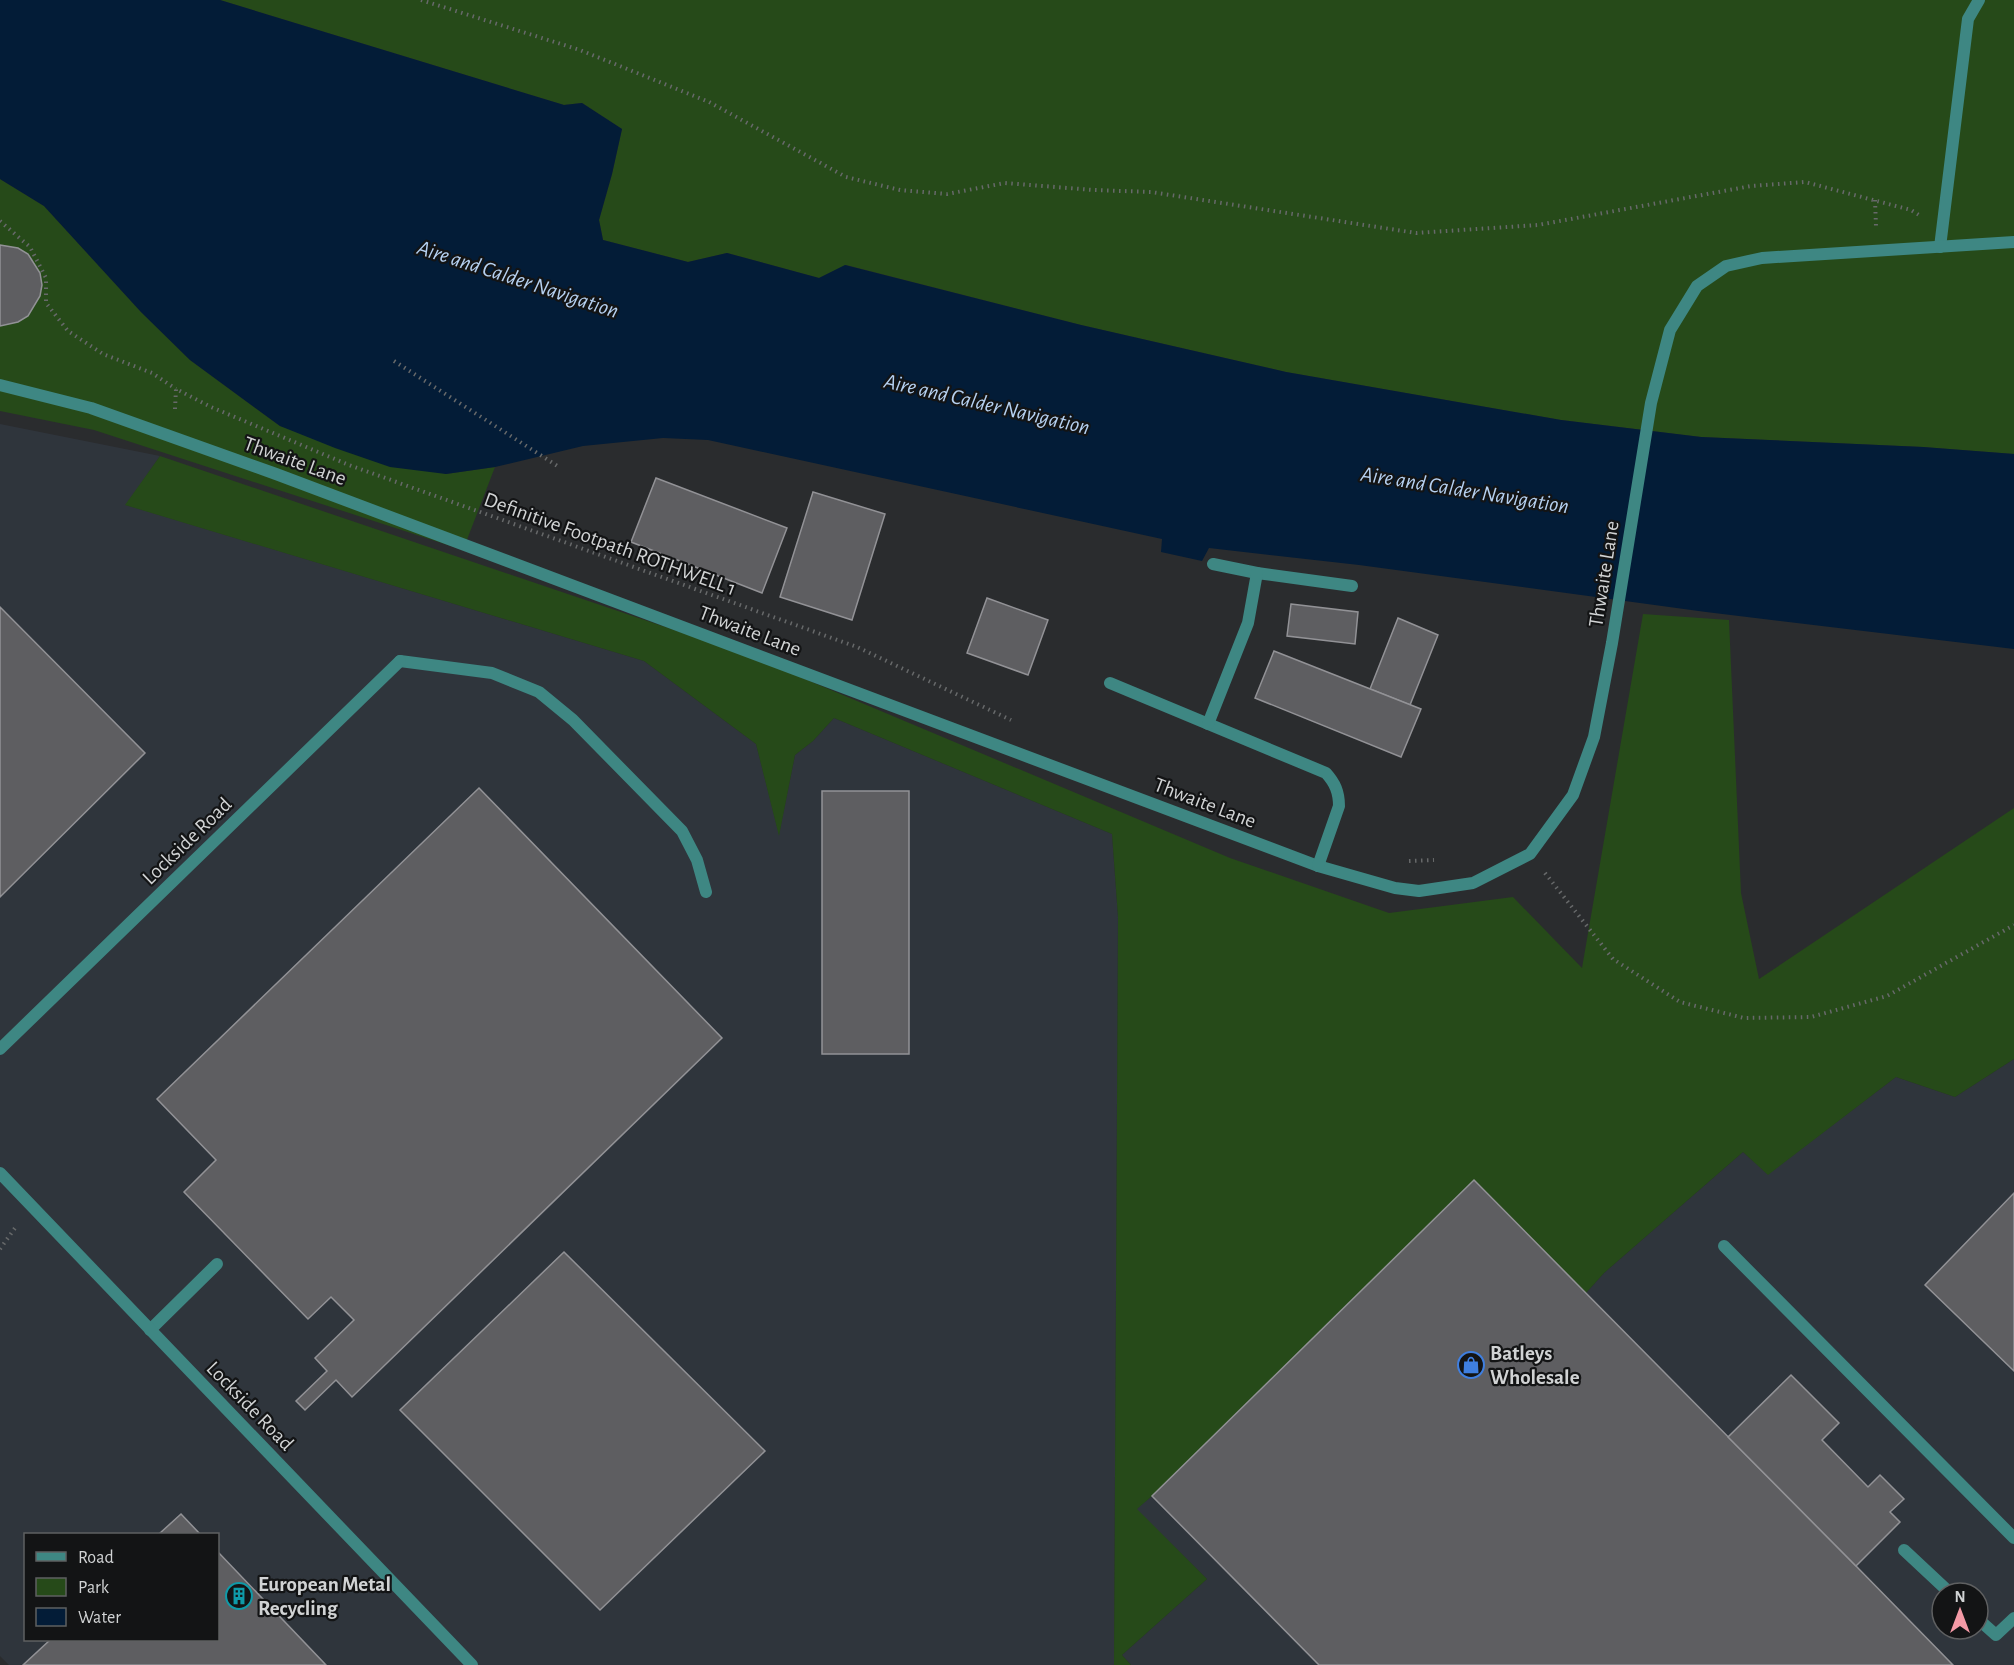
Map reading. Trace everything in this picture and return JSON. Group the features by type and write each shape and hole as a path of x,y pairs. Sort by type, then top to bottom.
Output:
{"street":[{"path":"1940,247 1968,19 1979,0"},
{"name":"Thwaite Lane","path":"0,385 92,408 287,478 1318,866 1395,888 1419,891 1473,883 1530,854 1573,795 1594,737 1612,643 1651,403 1670,330 1697,286 1726,266 1762,258 2014,242"},
{"path":"1213,564 1257,573 1352,586"},
{"path":"1208,724 1248,623 1257,573"},
{"name":"Lockside Road","path":"0,1050 400,661 492,673 539,692 573,720 682,831 697,860 706,892"},
{"path":"1110,683 1326,773 1334,782 1339,796 1339,806 1318,866"},
{"name":"Lockside Road","path":"0,1173 472,1665"},
{"path":"1724,1246 2014,1538"},
{"path":"150,1330 217,1264"},
{"path":"1904,1550 1937,1581"},
{"path":"1990,1630 1996,1635 2014,1618"}],"path":[{"path":"421,0 580,50 709,102 846,177 900,190 947,194 1005,183 1151,192 1416,233 1538,225 1751,186 1805,182 1911,210 1943,230"},
{"name":"Definitive Footpath ROTHWELL 1","path":"0,221 30,247 46,278 46,303 68,331 102,354 152,373 176,389 211,407 348,465 857,647 1013,721"},
{"path":"394,361 559,467"},
{"path":"174,437 176,389"},
{"path":"1530,854 1613,958 1680,1002 1744,1018 1811,1017 1887,996 2014,925"}],"shaded area":[{"path":"0,424 160,456 126,505 644,661 756,744 779,834 795,755 813,741 834,718 1112,834 1118,917 1114,1665 9,1665 0,1656"},
{"path":"2014,1059 2014,1665 1131,1665 1122,1655 1207,1579 1136,1509 1152,1496 1474,1180 1586,1293 1604,1273 1743,1152 1768,1174 1896,1077 1955,1097"}],"green space":[{"path":"220,0 2014,0 2014,454 1923,447 1701,437 1561,420 1286,372 1081,325 846,265 819,278 727,253 688,262 603,240 599,220 622,129 582,103 564,105"},
{"path":"0,179 44,206 141,312 190,360 280,426 446,474 495,467 463,550 94,430 0,411"},
{"path":"160,456 748,655 1230,858 1389,913 1513,897 1582,968 1643,614 1729,620 1741,893 1759,979 2014,808 2014,1059 1955,1097 1896,1077 1768,1175 1743,1152 1604,1273 1586,1293 1474,1180 1137,1509 1207,1579 1122,1655 1131,1665 1114,1665 1118,917 1112,834 834,718 813,741 795,755 779,836 756,744 644,661 125,505"}],"water":[{"name":"Aire and Calder Navigation","path":"0,0 220,0 564,105 582,103 622,129 599,220 603,240 688,262 727,253 819,278 845,265 1081,325 1286,372 1561,420 1701,437 1923,447 2014,454 2014,649 1706,612 1359,565 1209,548 1202,561 1161,552 1162,539 708,440 663,438 583,446 495,467 446,474 390,467 280,426 190,360 141,312 44,206 0,179"}],"building":[{"path":"0,245 18,248 28,254 40,273 42,285 40,296 28,316 18,322 0,326"},
{"path":"656,478 787,528 762,593 631,542"},
{"path":"813,492 885,514 852,620 780,597"},
{"path":"987,598 1048,620 1028,675 967,653"},
{"path":"1291,604 1358,612 1355,644 1287,636"},
{"path":"0,607 145,753 0,897"},
{"path":"1398,618 1438,635 1410,705 1370,689"},
{"path":"1274,651 1421,709 1401,757 1255,698"},
{"path":"479,788 722,1038 352,1397 336,1380 305,1410 296,1401 327,1371 315,1358 354,1320 331,1297 308,1319 184,1192 216,1160 157,1099"},
{"path":"822,791 909,791 909,1054 822,1054"},
{"name":"Batleys Wholesale","path":"1474,1180 1953,1665 1319,1665 1152,1496"},
{"path":"2014,1193 2014,1371 1925,1285"},
{"path":"564,1252 765,1451 600,1610 400,1410"},
{"path":"1791,1375 1839,1423 1822,1440 1868,1487 1880,1475 1904,1499 1890,1512 1900,1522 1856,1566 1728,1437"},
{"path":"181,1514 199,1533 160,1533"},
{"name":"European Metal Recycling","path":"219,1553 326,1665 23,1665 49,1641 219,1641"}],"place":[{"name":"Batleys Wholesale","path":"1471,1365"},
{"name":"European Metal Recycling","path":"239,1596"}]}
